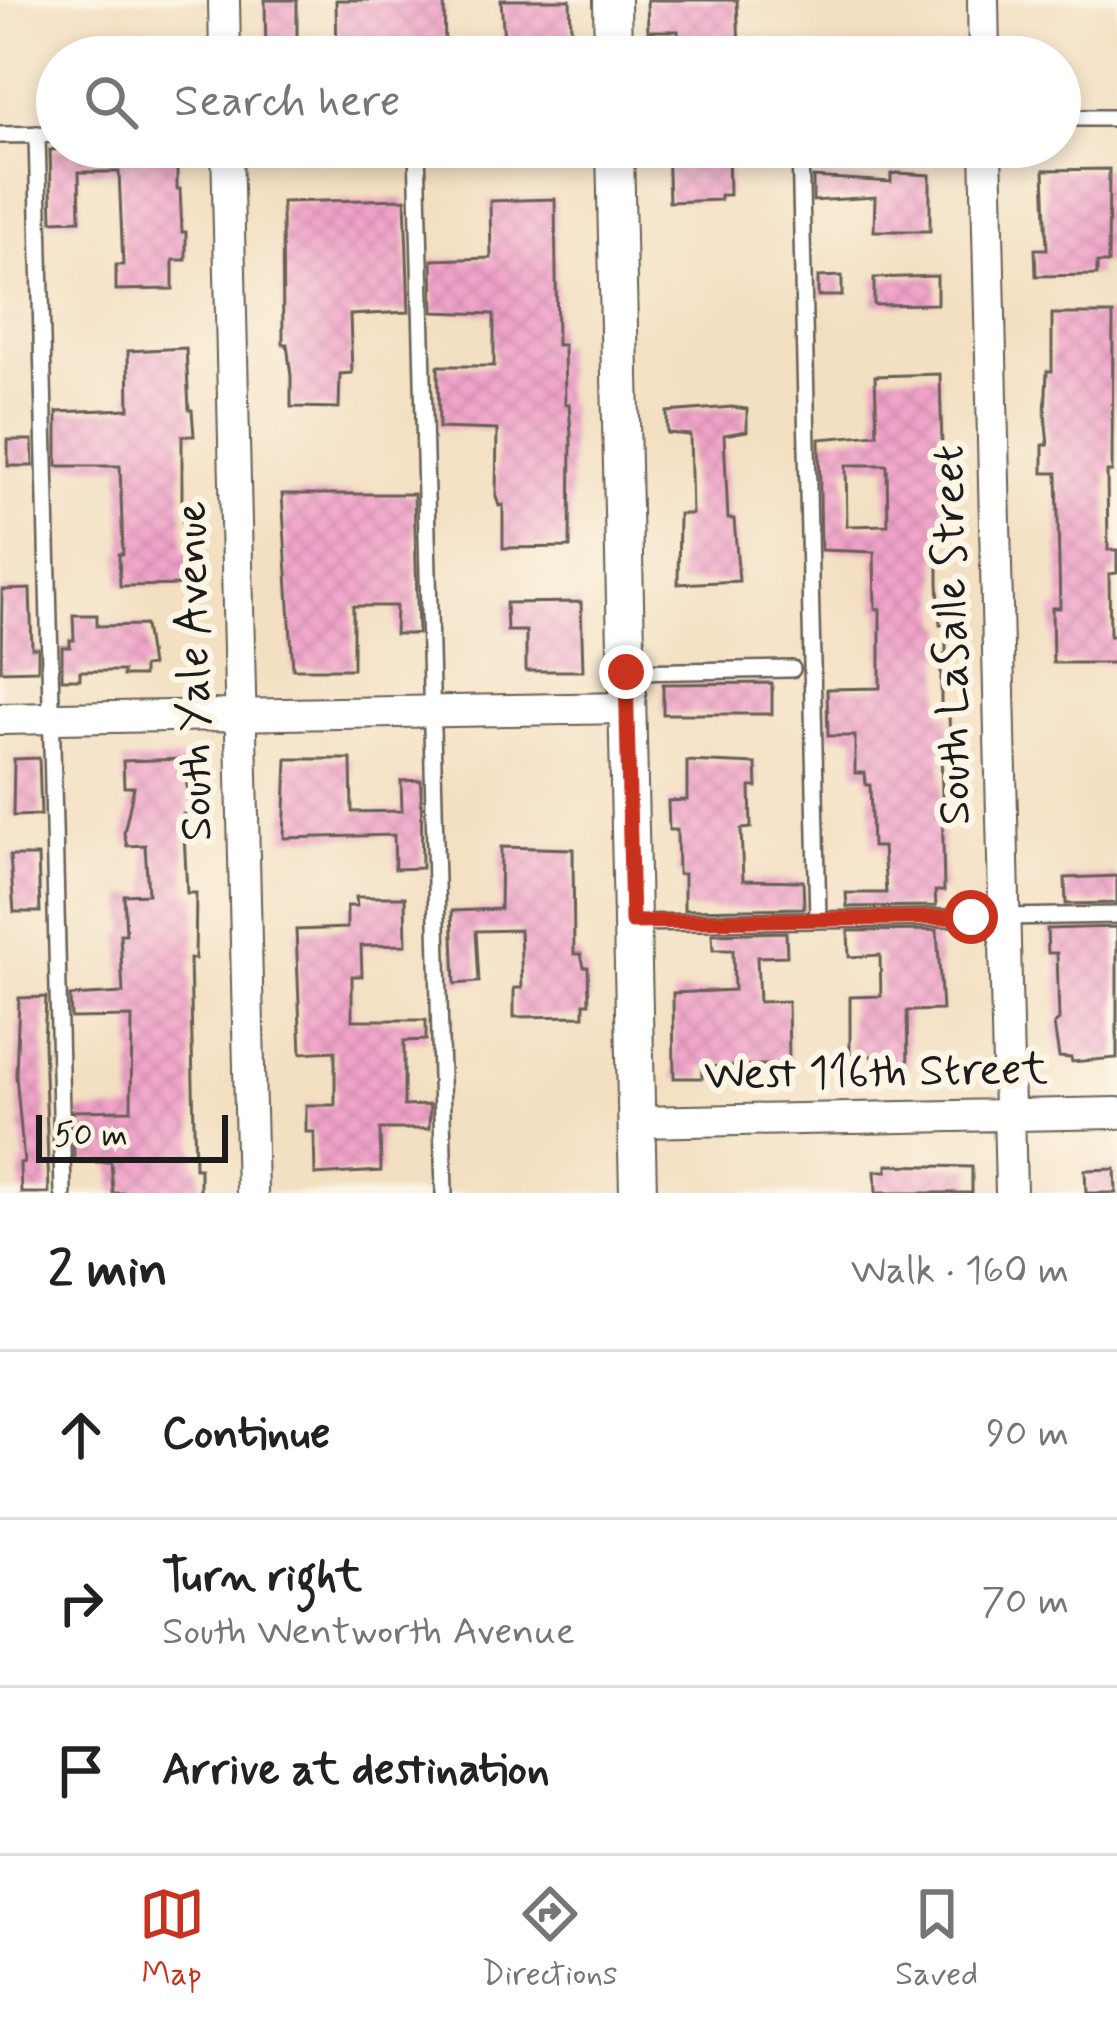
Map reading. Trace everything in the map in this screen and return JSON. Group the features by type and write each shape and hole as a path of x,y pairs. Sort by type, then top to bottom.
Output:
{"street":[{"path":"224,0 225,36"},
{"path":"612,0 613,36"},
{"path":"983,0 984,36"},
{"name":"South Yale Avenue","path":"228,168 252,1193"},
{"path":"615,168 638,1193"},
{"name":"South LaSalle Street","path":"987,168 1011,1193"},
{"path":"0,719 432,711 627,690"},
{"name":"West 116th Street","path":"636,1122 1117,1113"}],"lane":[{"path":"1081,118 1117,118"},
{"path":"0,135 36,134"},
{"path":"38,168 63,1193"},
{"path":"418,168 444,1193"},
{"path":"800,168 818,920"},
{"path":"627,690 792,669"},
{"path":"632,922 1117,915"}],"building":[{"path":"265,0 297,0 297,36 266,36"},
{"path":"336,0 444,0 445,36 337,36"},
{"path":"501,0 570,0 571,36 504,36"},
{"path":"647,0 737,0 738,36 648,31"},
{"path":"51,168 177,168 186,260 173,260 173,289 116,290 116,265 123,265 119,172 79,172 80,220 52,221"},
{"path":"668,168 728,168 729,195 720,195 720,200 669,202"},
{"path":"1109,169 1108,263 1097,263 1097,275 1036,276 1035,249 1047,249 1044,170"},
{"path":"891,174 930,175 930,231 874,231 875,197 813,201 813,177 891,182"},
{"path":"405,199 409,312 350,315 352,373 340,374 339,408 291,407 287,344 283,344 282,202"},
{"path":"555,199 557,345 564,345 571,435 570,547 503,548 503,505 499,506 496,497 497,430 439,428 438,366 494,366 494,314 433,312 432,260 491,258 490,201"},
{"path":"842,276 842,296 818,296 818,277"},
{"path":"937,276 937,304 874,305 874,278"},
{"path":"1052,314 1113,314 1112,472 1107,472 1108,550 1117,550 1117,573 1109,574 1110,636 1117,636 1116,663 1053,663 1052,608 1060,608 1057,473 1043,473"},
{"path":"186,348 194,436 182,436 182,499 184,552 191,552 192,585 120,586 120,466 57,466 57,412 129,409 128,351"},
{"path":"940,374 944,520 938,520 938,582 940,625 946,625 941,714 949,714 950,744 941,744 944,891 935,891 936,906 847,907 846,893 886,893 883,847 872,847 870,785 866,785 865,773 855,773 855,736 828,736 827,689 880,688 880,609 875,609 874,552 821,550 819,439 877,434 875,376","holes":["846,465 887,465 888,525 847,526"]},
{"path":"747,409 747,431 724,435 728,519 734,519 739,581 678,584 679,514 692,514 690,435 667,433 667,412"},
{"path":"8,440 32,440 33,466 8,466"},
{"path":"282,494 414,494 418,634 395,634 396,606 353,606 353,669 293,669"},
{"path":"30,589 32,648 38,648 38,670 1,671 2,590"},
{"path":"581,602 583,671 526,671 526,631 507,631 506,603"},
{"path":"73,615 97,615 97,626 145,625 151,666 143,667 143,676 80,671 80,679 62,679 62,647 70,647 74,640"},
{"path":"772,683 772,714 663,714 663,684"},
{"path":"39,758 41,815 13,816 14,759"},
{"path":"185,759 187,893 196,893 195,959 190,959 195,1168 200,1168 200,1193 113,1193 111,1162 74,1162 73,1111 131,1110 132,1017 71,1018 70,996 123,993 120,934 126,934 124,895 148,894 145,845 127,846 124,833 134,787 124,787 123,761"},
{"path":"287,759 351,759 352,812 402,811 401,781 421,780 422,868 395,869 394,835 284,838"},
{"path":"687,761 756,764 757,787 750,787 751,828 741,829 743,880 803,881 804,908 684,910 684,874 678,874 677,830 669,830 668,801 687,800"},
{"path":"501,847 573,849 574,954 581,954 588,967 589,1003 584,1003 584,1016 514,1017 514,988 522,988 520,930 476,931 479,982 455,984 452,911 500,909"},
{"path":"10,856 38,856 40,912 14,912"},
{"path":"1117,876 1117,903 1066,904 1065,878"},
{"path":"356,897 405,897 406,945 361,946 362,976 352,976 352,1020 426,1020 426,1040 404,1041 404,1106 430,1105 429,1129 380,1129 381,1171 315,1175 314,1132 306,1132 306,1105 335,1105 335,1051 301,1053 296,930 347,928 347,906 357,906"},
{"path":"1117,927 1117,1058 1072,1062 1059,1057 1054,1024 1059,1020 1057,953 1048,953 1047,929"},
{"path":"937,930 942,1010 907,1011 908,1069 883,1070 883,1056 850,1056 850,997 881,996 880,955 849,957 848,931"},
{"path":"786,932 787,956 757,957 759,1002 788,1001 789,1064 702,1067 702,1078 674,1078 673,993 734,990 733,950 713,950 712,934"},
{"path":"46,997 49,1193 21,1193 20,1163 24,1162 16,1075 19,998"},
{"path":"887,1165 972,1167 972,1193 876,1193 875,1171 887,1171"},
{"path":"1115,1169 1116,1193 1086,1193 1085,1170"}],"route":[{"path":"626,672 632,922 971,917"}]}
